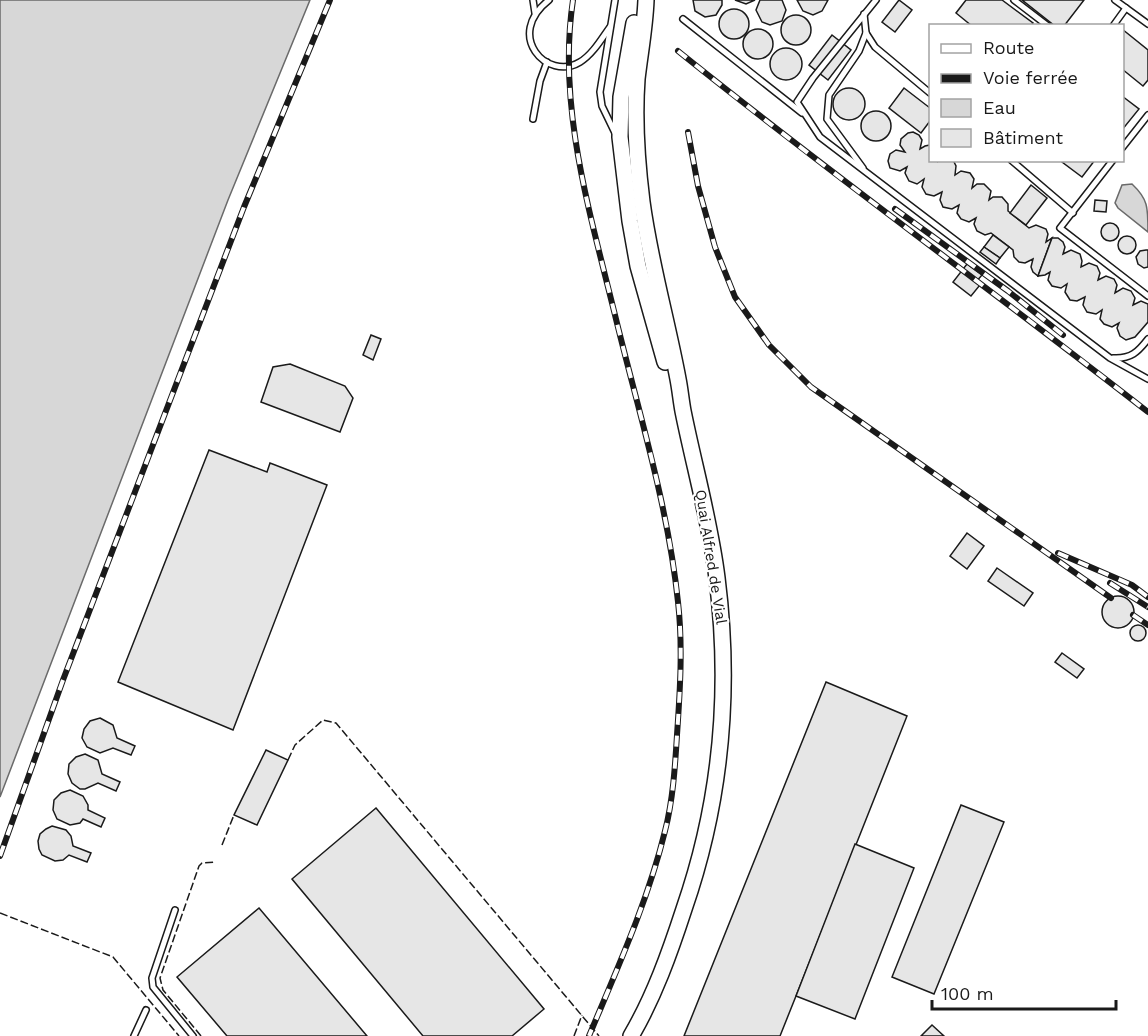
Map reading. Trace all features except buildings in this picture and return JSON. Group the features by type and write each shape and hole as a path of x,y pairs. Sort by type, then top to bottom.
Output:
{"main road":[{"name":"Quai Alfred de Vial","path":"639,0 621,97 619,115 621,143 638,266 671,383 683,410"},
{"name":"Quai Alfred de Vial","path":"631,1036 642,1017 675,935 698,866 713,798 722,730 723,656 717,575 683,410 679,380 654,271 642,200 636,102 646,0"},
{"name":"Quai Alfred de Vial","path":"638,1036 642,1017"}],"lane":[{"path":"533,0 535,13"},
{"path":"549,0 535,13 529,30 533,50 547,62 562,66 580,62 610,27"},
{"path":"615,0 600,92 605,116 621,143"},
{"path":"644,26 653,0"},
{"path":"876,0 813,78 797,102 820,137 1110,358 1148,379"},
{"path":"1014,0 1045,24"},
{"path":"1115,0 1148,24"},
{"path":"1114,24 1126,8"},
{"path":"864,14 866,33 875,47 929,92"},
{"path":"683,20 806,116"},
{"path":"866,33 859,51 829,95 828,119 867,173"},
{"path":"533,119 540,81 547,62"},
{"path":"1124,145 1148,115"},
{"path":"1013,162 1073,213"},
{"path":"1111,162 1060,228 1148,296"},
{"path":"1110,358 1124,358 1137,353 1148,339"},
{"path":"175,910 152,978 153,987 193,1036"},
{"path":"134,1036 146,1010"}],"water":[{"path":"0,0 310,0 228,200 0,797"},
{"path":"1132,184 1146,204 1148,232 1115,203 1122,185"}],"railway":[{"path":"0,856 63,680 244,207 330,0"},
{"path":"573,0 569,40 569,80 579,159 596,238 660,494 673,566 680,619 681,652 674,771 665,831 641,909 589,1036"},
{"path":"678,51 794,143 1148,412"},
{"path":"688,132 698,186 715,247 735,297 769,345 811,387 1111,598"},
{"path":"895,209 1008,291 1063,335"},
{"path":"1058,553 1132,585 1148,597"},
{"path":"1110,583 1148,607"},
{"path":"1133,615 1148,625"}],"fence":[{"path":"288,760 295,745 323,720 336,723 599,1036"},
{"path":"222,845 234,815"},
{"path":"201,1036 163,990 160,978 199,866 202,863 215,862"},
{"path":"0,913 113,957 179,1036"},
{"path":"574,1036 582,1015"}]}
